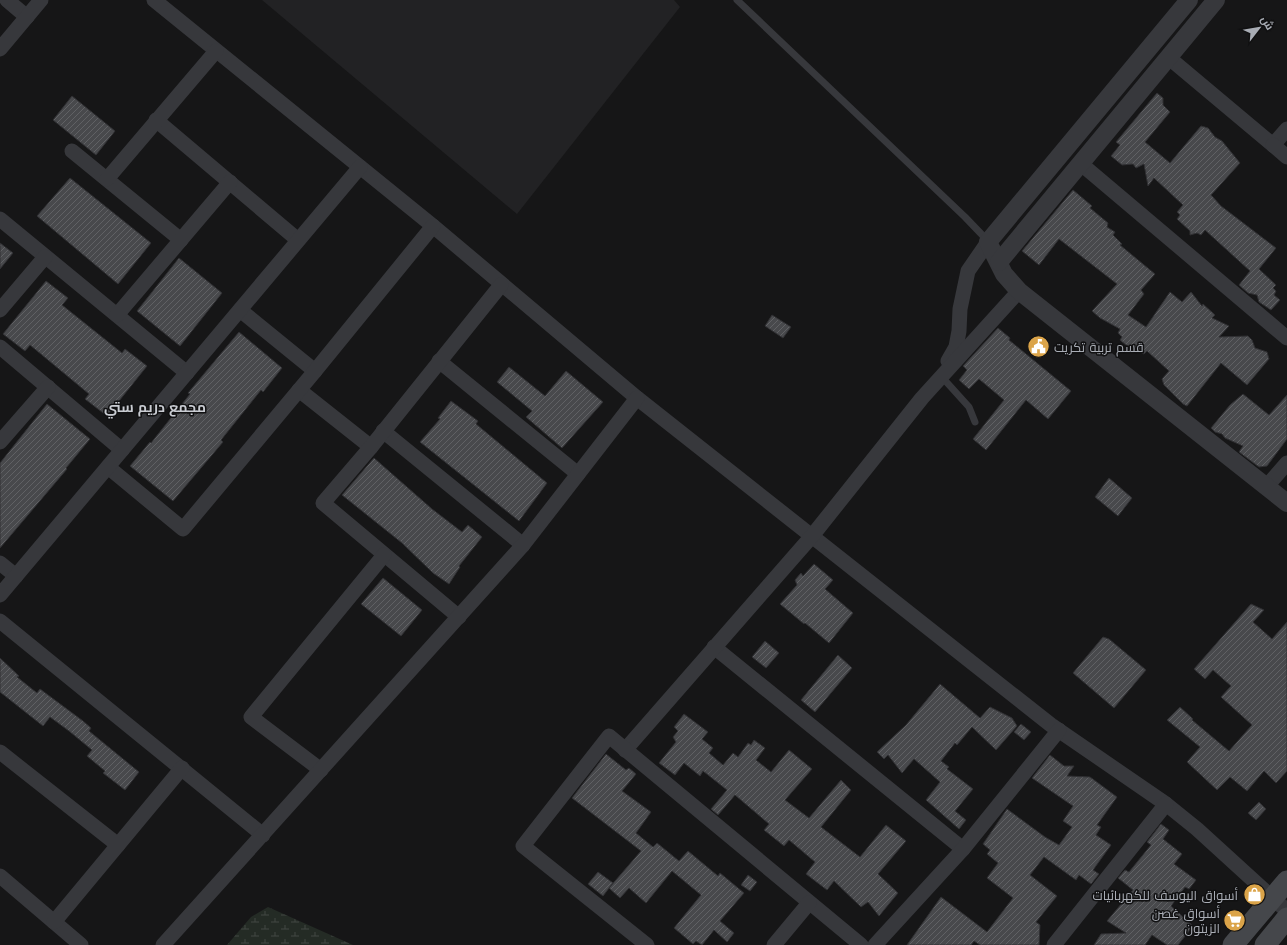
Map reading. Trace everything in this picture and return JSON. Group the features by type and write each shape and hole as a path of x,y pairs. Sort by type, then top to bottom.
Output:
{"main road":[{"path":"1233,945 1280,904 1287,881"},
{"path":"1264,945 1287,918"}],"street":[{"path":"7,0 27,17"},
{"path":"0,49 41,0"},
{"path":"154,0 433,226 501,285 637,398 1059,730 1166,804 1280,904"},
{"path":"940,376 956,347 963,291 968,270 988,242 1189,0"},
{"path":"999,262 1216,0"},
{"path":"107,179 216,51"},
{"path":"1168,57 1287,157"},
{"path":"156,120 298,240"},
{"path":"1273,145 1287,129"},
{"path":"72,151 181,240"},
{"path":"1080,163 1287,338"},
{"path":"0,596 360,167"},
{"path":"117,315 230,182"},
{"path":"0,219 187,372"},
{"path":"108,467 182,529 315,371 433,226"},
{"path":"988,242 1004,274 1019,291 1287,503"},
{"path":"0,310 45,257"},
{"path":"459,617 323,503 371,447 501,285"},
{"path":"625,750 812,536 940,376 1019,291"},
{"path":"240,310 315,371"},
{"path":"0,346 122,450"},
{"path":"439,361 578,474"},
{"path":"0,442 48,387"},
{"path":"299,390 371,447"},
{"path":"163,945 523,545 637,398"},
{"path":"383,431 523,545"},
{"path":"1267,486 1287,463"},
{"path":"321,770 251,717 384,555"},
{"path":"0,563 16,576"},
{"path":"0,621 263,835"},
{"path":"714,647 963,849"},
{"path":"875,945 963,849 1059,730"},
{"path":"647,945 523,846 609,736 861,945"},
{"path":"0,752 118,845"},
{"path":"54,922 182,768"},
{"path":"1054,945 1166,804"},
{"path":"0,876 81,945"},
{"path":"774,945 809,903"}],"lane":[{"path":"737,0 965,217 988,242"},
{"path":"940,376 969,407 975,422"}],"shaded area":[{"path":"262,0 674,0 680,7 517,214"}],"green space":[{"path":"268,907 353,945 227,945 251,917"}],"building":[{"path":"1157,93 1163,98 1163,105 1170,112 1145,142 1170,163 1201,126 1208,128 1215,137 1222,141 1240,163 1211,195 1221,206 1276,248 1259,269 1276,285 1273,288 1276,291 1274,295 1280,300 1271,310 1259,302 1257,295 1248,293 1239,285 1250,271 1205,230 1201,235 1197,233 1190,235 1190,231 1177,219 1180,215 1177,212 1183,205 1154,178 1148,186 1144,164 1136,168 1133,164 1122,165 1111,156 1120,145 1116,142"},
{"path":"72,96 115,131 96,155 53,120"},
{"path":"70,178 151,243 118,284 37,216"},
{"path":"1073,190 1092,206 1090,208 1108,223 1107,227 1115,232 1113,235 1122,244 1120,245 1155,274 1141,290 1144,294 1128,315 1146,327 1170,292 1182,302 1191,292 1202,306 1203,304 1215,315 1212,318 1229,326 1219,337 1248,336 1252,340 1255,348 1267,352 1269,359 1247,385 1221,363 1187,406 1183,404 1164,385 1162,379 1169,371 1147,351 1144,354 1126,345 1120,340 1122,337 1118,333 1120,329 1100,318 1092,311 1117,284 1059,239 1039,265 1022,251"},
{"path":"0,243 13,253 0,269"},
{"path":"179,258 222,293 180,346 137,311"},
{"path":"46,281 68,298 62,305 122,353 125,349 147,366 107,416 85,399 89,394 30,345 25,351 3,334"},
{"path":"772,315 791,327 783,338 765,326"},
{"path":"998,328 1010,338 1009,340 1071,391 1048,419 1026,400 986,450 973,439 1004,400 979,379 969,389 959,380 967,370 963,366"},
{"path":"239,332 282,368 263,392 261,390 221,440 223,442 173,501 130,466 150,442 151,443 190,394 188,393"},
{"path":"509,367 545,396 566,371 603,402 562,448 526,417 532,411 497,382"},
{"path":"1243,394 1269,415 1287,395 1287,439 1267,466 1259,467 1239,452 1243,446 1225,438 1222,434 1215,432 1211,428 1230,405"},
{"path":"451,401 478,421 476,424 547,483 519,521 420,442 440,419 438,418"},
{"path":"47,404 90,439 66,468 67,469 0,548 0,463"},
{"path":"374,458 432,509 462,532 468,525 482,537 459,566 460,567 449,584 433,573 402,543 342,495"},
{"path":"1109,478 1132,498 1118,516 1095,497"},
{"path":"814,564 833,580 825,589 853,613 829,643 780,604 797,585 795,580 801,573 803,576"},
{"path":"383,578 422,610 401,636 361,604"},
{"path":"1251,604 1264,610 1253,622 1272,639 1287,622 1287,771 1276,783 1264,771 1247,791 1230,777 1217,790 1187,762 1200,747 1167,720 1180,707 1193,719 1192,720 1229,751 1252,725 1221,697 1231,686 1213,670 1205,679 1194,669"},
{"path":"1103,637 1109,639 1146,670 1114,708 1073,673"},
{"path":"765,641 779,653 766,668 752,657"},
{"path":"838,655 852,668 815,712 801,700"},
{"path":"0,658 19,676 17,677 37,693 40,689 83,721 91,728 89,731 139,772 125,790 103,773 105,771 87,756 92,750 69,731 50,717 43,726 0,692"},
{"path":"940,684 980,718 990,707 1012,718 1017,726 996,750 972,727 957,745 955,743 941,761 949,767 947,769 973,789 955,811 966,820 959,829 926,800 940,782 914,759 902,773 888,755 884,759 877,752 906,725"},
{"path":"684,714 708,732 702,739 713,748 709,753 723,765 733,753 738,757 748,743 751,745 754,740 765,748 756,760 771,772 789,750 812,769 785,800 809,818 841,780 851,790 821,827 860,857 886,825 906,841 878,874 898,893 879,916 868,902 861,907 834,881 827,890 806,874 815,862 789,840 784,846 764,830 769,824 735,795 718,815 711,809 727,790 703,771 700,776 684,763 675,775 659,763 676,742 673,737 678,731 674,727"},
{"path":"1021,724 1031,732 1024,740 1014,732"},
{"path":"606,754 626,770 629,768 636,774 622,791 651,812 636,833 653,847 657,843 679,861 688,851 718,876 720,873 744,893 720,921 734,933 727,942 714,930 702,945 696,941 693,944 674,928 701,895 672,871 646,903 629,888 620,898 609,888 641,851 572,798"},
{"path":"1050,755 1064,766 1074,766 1067,776 1090,777 1117,797 1097,825 1101,827 1096,835 1111,845 1093,870 1099,874 1091,884 1079,875 1076,880 1044,857 1030,875 1057,896 1036,922 1040,925 1039,945 980,945 974,941 971,945 907,945 941,897 987,932 1013,898 987,878 998,863 987,854 990,850 983,844 1007,809 1045,837 1059,845 1072,827 1063,821 1073,806 1032,778"},
{"path":"1259,802 1266,809 1256,820 1248,813"},
{"path":"1161,824 1169,830 1163,839 1182,854 1174,864 1196,880 1189,889 1185,887 1171,906 1193,926 1178,945 1167,945 1152,935 1145,945 1094,945 1101,934 1126,933 1107,921 1133,890 1118,878 1125,870 1129,872 1151,845 1147,842"},
{"path":"598,872 613,883 603,896 588,884"},
{"path":"748,875 757,882 750,891 741,885"}],"place":[{"name":"قسم تربية تكريت","path":"1039,347"},
{"name":"أسواق اليوسف للكهربائيات","path":"1254,895"},
{"name":"أسواق غصن الزيتون","path":"1235,920"}],"district":[{"name":"مجمع دريم ستي","path":"155,407"}]}
